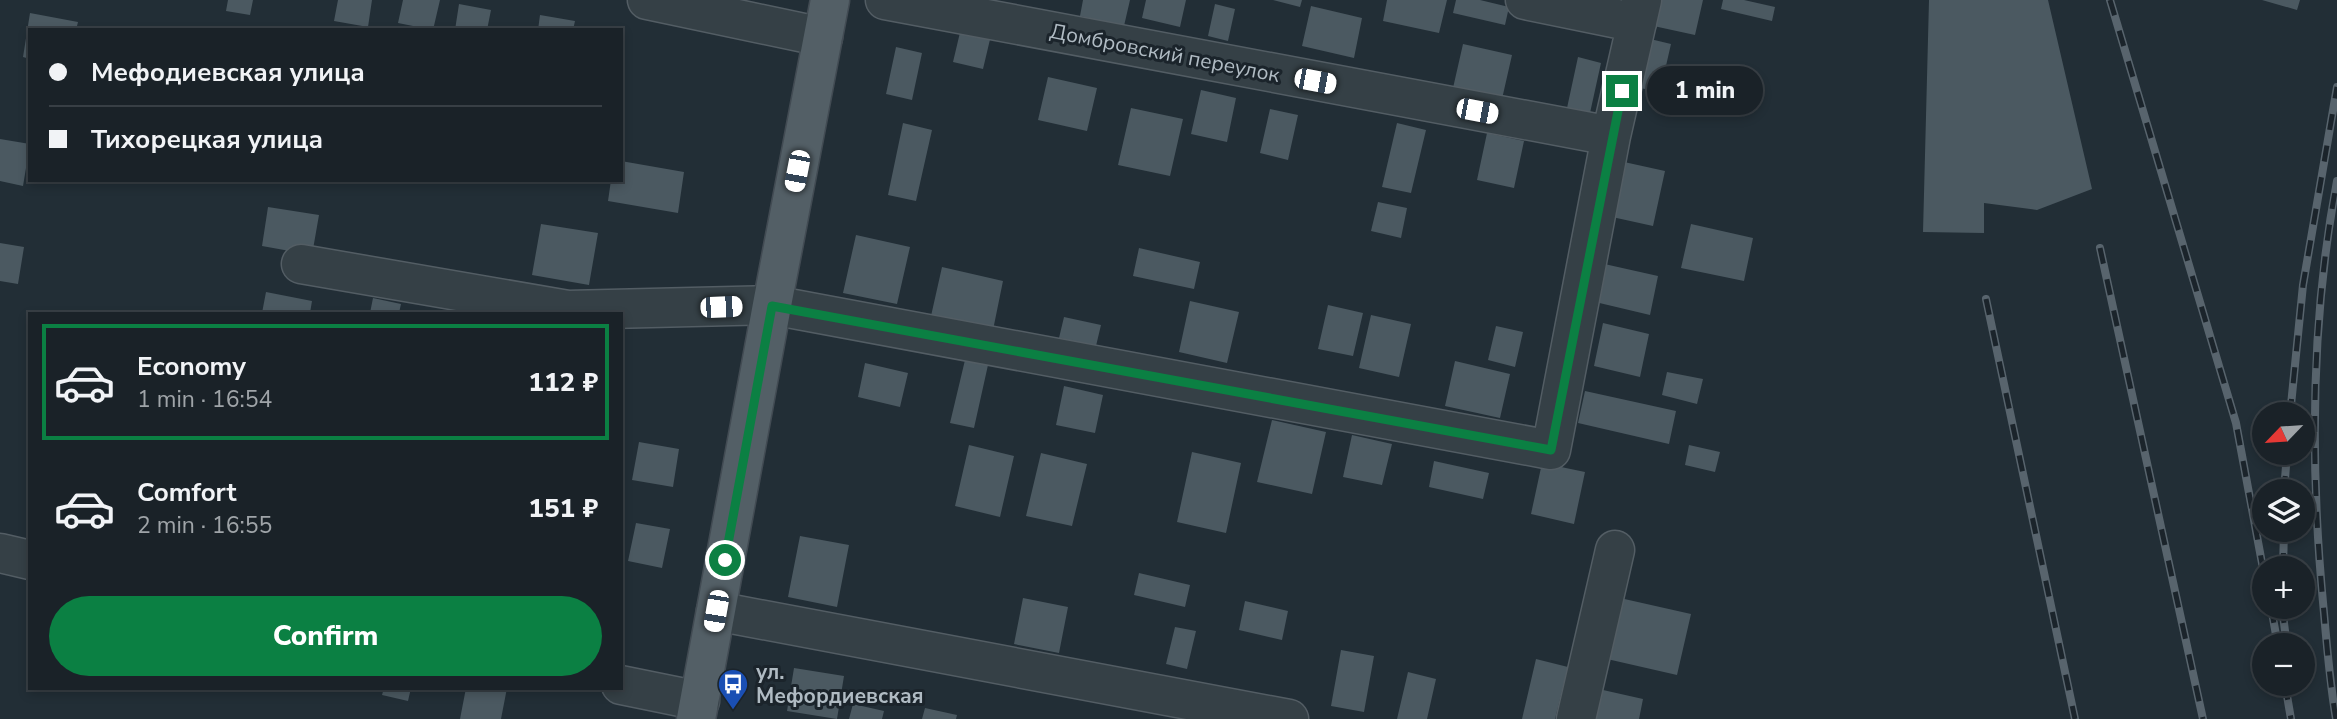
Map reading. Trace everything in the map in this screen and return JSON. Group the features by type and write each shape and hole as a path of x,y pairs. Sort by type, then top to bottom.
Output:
{"main road":[{"path":"698,710 830,0"}],"street":[{"path":"647,0 823,37"},
{"name":"Домбровский переулок","path":"885,0 1611,136"},
{"path":"302,264 568,310 772,306 1551,450 1611,136 1640,12 1525,0"},
{"path":"1576,719 1615,550"},
{"path":"0,553 28,560"},
{"path":"716,611 1289,719"},
{"path":"623,686 698,710"}],"building":[{"path":"228,0 253,0 250,15 226,11"},
{"path":"338,0 372,0 368,27 334,21"},
{"path":"403,0 440,0 433,28 398,23"},
{"path":"1083,0 1130,0 1124,26 1080,16"},
{"path":"1146,0 1186,0 1180,27 1142,18"},
{"path":"1273,0 1302,0 1300,7"},
{"path":"1387,0 1447,0 1439,33 1383,21"},
{"path":"1456,0 1480,0 1509,7 1505,25 1453,13"},
{"path":"1654,0 1703,0 1695,35 1649,25"},
{"path":"1723,0 1744,0 1775,7 1772,21 1721,9"},
{"path":"1929,0 2048,0 2092,189 2037,210 1984,203 1984,233 1923,232"},
{"path":"2262,0 2300,0 2297,10"},
{"path":"459,4 491,10 487,28 455,28"},
{"path":"1215,4 1235,9 1228,41 1208,36"},
{"path":"1311,6 1362,18 1354,58 1302,46"},
{"path":"30,13 78,22 76,28 28,28 28,58 23,57"},
{"path":"540,15 575,21 573,28 538,28"},
{"path":"962,24 992,31 983,69 953,62"},
{"path":"1646,38 1671,44 1660,92 1635,87"},
{"path":"1463,44 1512,55 1502,99 1453,88"},
{"path":"896,47 922,53 912,100 886,94"},
{"path":"1578,57 1601,63 1590,113 1567,108"},
{"path":"1048,77 1097,88 1087,131 1038,120"},
{"path":"1201,90 1236,98 1227,142 1191,134"},
{"path":"1131,108 1183,119 1170,176 1118,165"},
{"path":"1270,109 1298,115 1288,160 1260,153"},
{"path":"903,123 932,130 916,201 888,195"},
{"path":"1397,123 1426,130 1411,193 1382,187"},
{"path":"1487,133 1524,141 1514,188 1477,180"},
{"path":"0,139 28,144 23,186 0,181"},
{"path":"1615,160 1665,171 1653,226 1603,215"},
{"path":"623,161 684,172 678,213 608,201 611,182 623,182"},
{"path":"1378,202 1407,208 1401,238 1371,231"},
{"path":"268,207 319,215 312,255 262,246"},
{"path":"541,224 598,233 589,285 532,275"},
{"path":"1691,224 1753,238 1744,281 1681,268"},
{"path":"856,235 910,247 897,304 843,293"},
{"path":"0,243 24,247 18,284 0,281"},
{"path":"1139,248 1200,262 1194,289 1133,276"},
{"path":"1600,263 1658,276 1650,315 1591,301"},
{"path":"942,267 1003,281 993,330 931,316"},
{"path":"266,292 312,301 310,312 262,312"},
{"path":"373,298 401,304 399,312 370,312"},
{"path":"1190,301 1239,312 1227,363 1179,352"},
{"path":"1328,305 1363,313 1353,356 1318,349"},
{"path":"1371,315 1411,324 1399,377 1359,368"},
{"path":"1064,317 1101,325 1096,346 1059,338"},
{"path":"1603,323 1649,334 1640,377 1594,366"},
{"path":"1496,326 1523,332 1515,367 1488,360"},
{"path":"965,360 988,365 974,428 950,423"},
{"path":"1455,361 1510,374 1500,418 1445,406"},
{"path":"865,363 908,373 900,407 858,397"},
{"path":"1667,372 1703,379 1697,404 1662,395"},
{"path":"1064,386 1103,395 1095,433 1056,425"},
{"path":"1585,391 1676,411 1669,444 1578,423"},
{"path":"1272,420 1326,432 1312,494 1257,482"},
{"path":"1352,435 1392,444 1382,485 1343,477"},
{"path":"639,442 679,449 673,487 632,480"},
{"path":"969,445 1014,456 1000,517 955,506"},
{"path":"1689,445 1720,452 1715,472 1685,465"},
{"path":"1192,452 1241,463 1226,533 1177,522"},
{"path":"1041,453 1087,464 1072,526 1026,516"},
{"path":"1434,461 1489,473 1483,499 1429,487"},
{"path":"1542,463 1585,472 1574,524 1531,514"},
{"path":"636,523 670,529 662,568 628,561"},
{"path":"800,536 849,545 837,607 788,597"},
{"path":"1139,573 1190,585 1185,607 1134,595"},
{"path":"1023,598 1068,607 1059,653 1014,644"},
{"path":"1620,598 1691,614 1677,675 1607,659"},
{"path":"1245,601 1288,611 1282,640 1239,630"},
{"path":"1175,627 1196,631 1187,669 1166,664"},
{"path":"1341,650 1374,656 1364,712 1331,706"},
{"path":"1536,659 1568,667 1555,719 1522,719"},
{"path":"794,668 844,676 837,719 787,711"},
{"path":"1408,672 1436,679 1427,719 1397,719"},
{"path":"383,690 411,690 408,701 382,695"},
{"path":"466,690 507,690 501,719 460,719"},
{"path":"1603,690 1643,699 1639,719 1596,719"},
{"path":"853,704 884,711 882,719 849,719"},
{"path":"925,708 957,715 956,719 922,719"}],"railway":[{"path":"2110,0 2236,423 2261,556"},
{"path":"2291,402 2303,285 2337,87"},
{"path":"2336,719 2319,559 2315,397 2322,288 2337,181"},
{"path":"2100,248 2203,719"},
{"path":"1986,299 2075,719"},
{"path":"2285,479 2286,466"},
{"path":"2283,556 2284,542"},
{"path":"2273,619 2276,633"},
{"path":"2284,619 2285,633"},
{"path":"2287,696 2291,719"}],"place":[{"name":"ул. Мефордиевская","path":"733,711"}],"route":[{"path":"725,560 772,306 1551,450 1622,91"}]}
